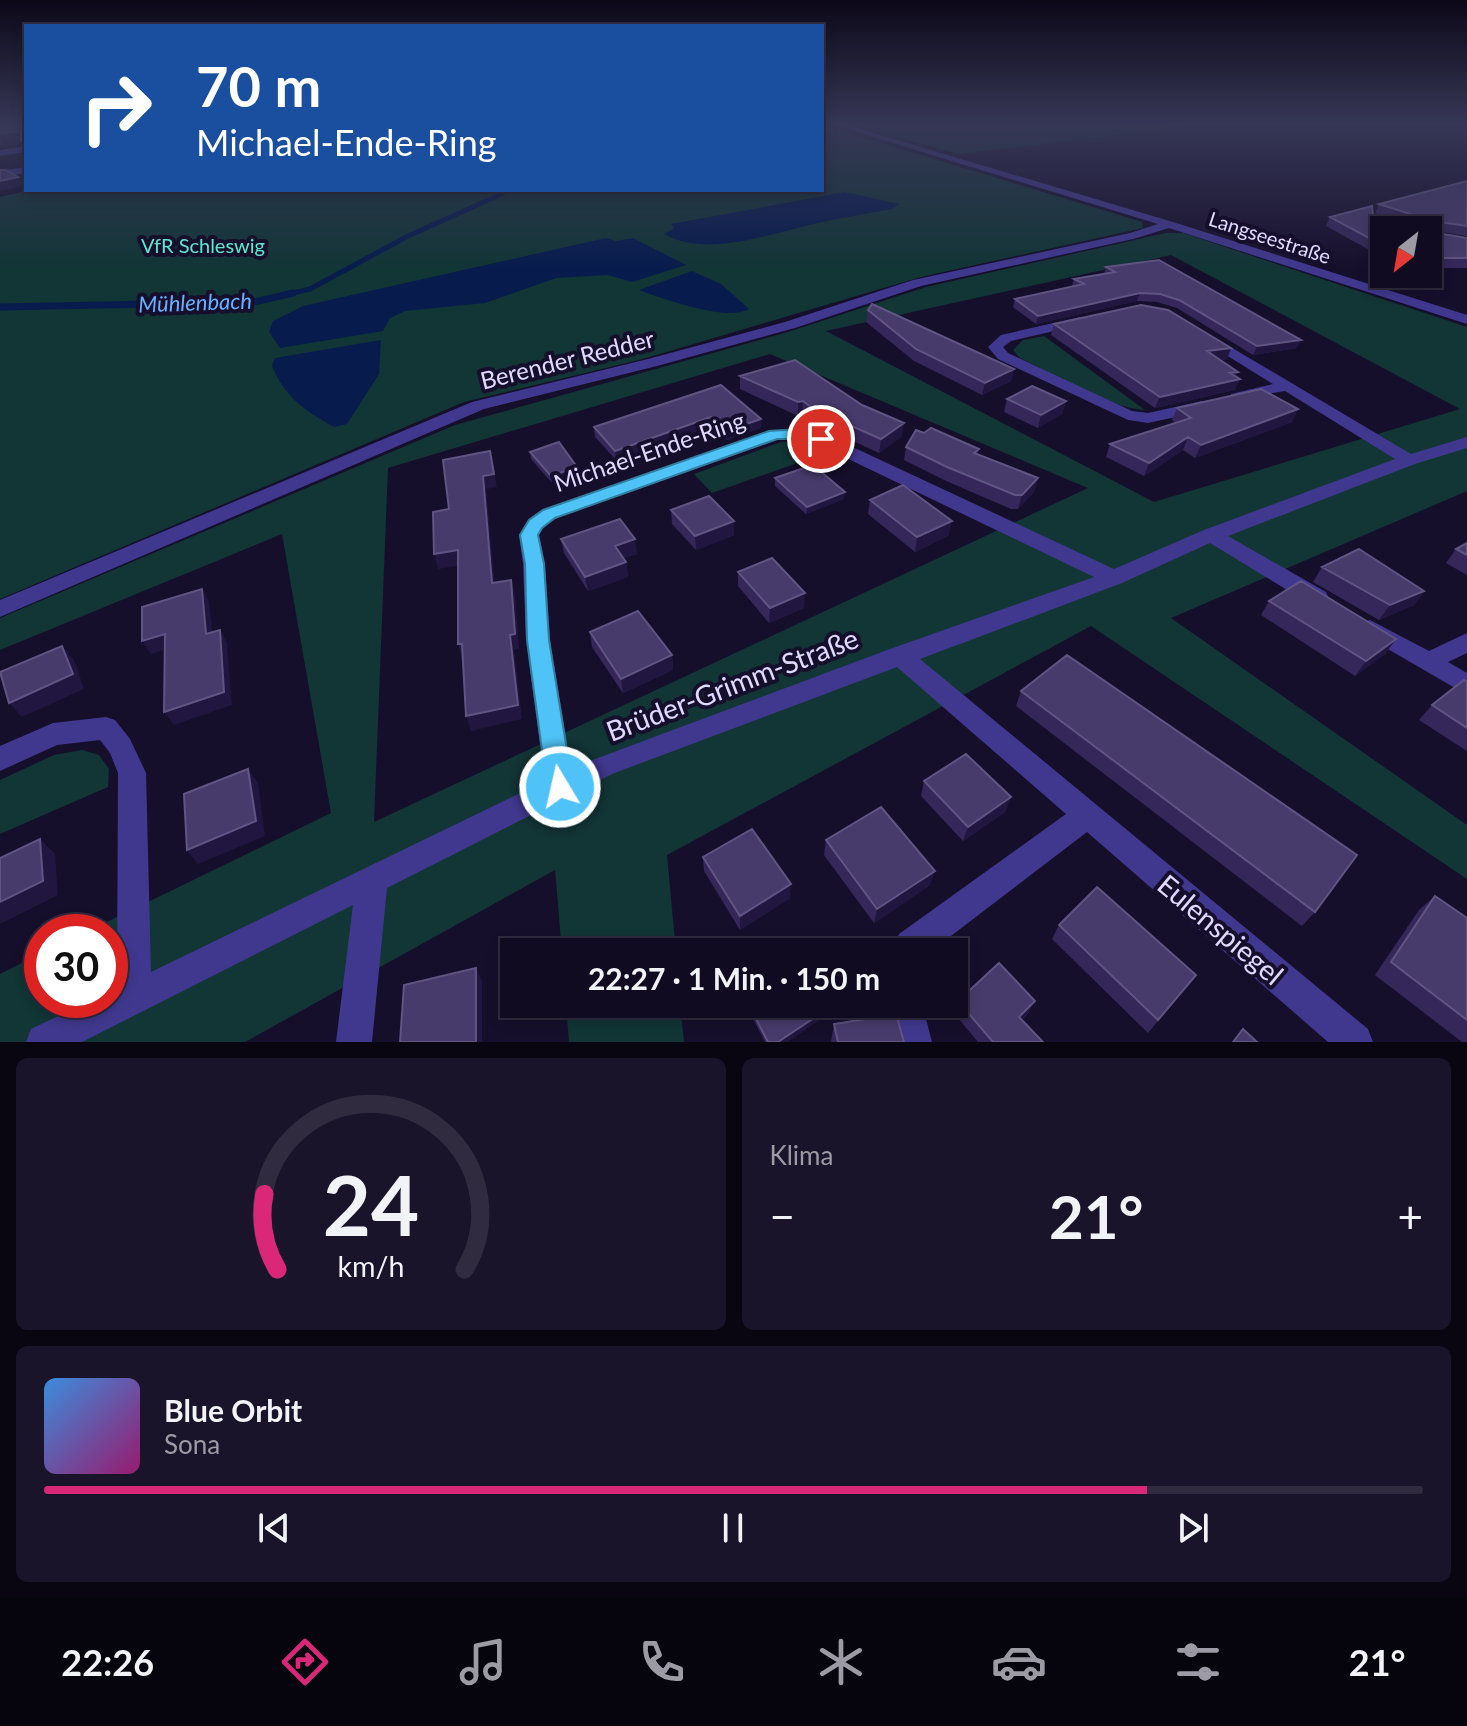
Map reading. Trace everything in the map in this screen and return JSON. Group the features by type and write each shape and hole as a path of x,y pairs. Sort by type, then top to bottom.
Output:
{"street":[{"name":"Langseestraße","path":"994,172 1467,320"},
{"name":"Berender Redder","path":"0,609 478,405 683,355 790,325 918,283 1133,236 1169,224"},
{"path":"1094,318 1006,338 995,347 1003,356 1128,415 1148,418 1286,386"},
{"path":"1196,330 1409,460"},
{"name":"Michael-Ende-Ring","path":"560,787 538,640 534,564 529,535 535,524 549,514 775,435 800,434 821,439 1114,578"},
{"name":"Brüder-Grimm-Straße","path":"44,1042 602,766 1114,578 1211,535 1409,460 1467,442"},
{"path":"1211,535 1467,685"},
{"path":"1428,662 1467,642"},
{"name":"Eulenspiegel","path":"899,655 1355,1042"},
{"path":"0,759 53,734 106,728 121,747 132,773 134,998"},
{"path":"922,938 1086,816"},
{"path":"354,1042 372,879"},
{"path":"908,1018 914,1042"}],"green space":[{"name":"VfR Schleswig","path":"824,172 976,172 1142,222 1143,228 921,277 639,360 464,402 0,599 0,197 24,192 824,192"},
{"path":"1166,233 1183,233 1467,327 1467,491 1171,618 1467,825 1467,879 1091,626 667,855 675,938 561,938 555,870 245,1042 0,1042 0,974 24,962 24,1018 128,1018 128,914 123,914 331,813 282,534 0,650 0,618 455,425 788,332 926,287","holes":["1171,255 1460,409 1154,502 826,331","770,354 1088,488 374,822 388,468"]},
{"path":"1044,336 1145,410 1098,397 1020,358 1013,350 1023,340"},
{"path":"804,441 832,451 712,493 694,474 781,442"},
{"path":"82,750 99,755 109,769 108,787 0,834 0,780 54,755"},
{"path":"567,1018 681,1018 684,1042 569,1042"}],"water":[{"path":"845,192 899,204 892,209 738,242 699,244 664,234 674,228 671,224"},
{"path":"606,238 616,241 633,238 686,265 632,282 608,275 556,278 485,303 405,311 390,318 383,331 280,348 269,332 273,321 303,306"},
{"path":"692,271 721,284 749,309 726,313 711,311 639,290"},
{"path":"381,340 379,374 347,424 334,427 305,409 283,386 272,366 275,358"}],"building":[{"path":"0,172 9,172 18,177 0,181"},
{"path":"1467,181 1467,226 1442,222 1442,216 1417,216 1379,204"},
{"path":"1372,206 1373,215 1376,216 1370,216 1370,238 1330,217"},
{"path":"1442,234 1467,238 1467,258 1442,258"},
{"path":"1159,260 1301,340 1257,346 1179,300 1160,294 1140,293 1038,316 1015,299 1084,284 1074,279 1115,272 1106,267"},
{"path":"872,304 1014,369 985,383 916,349 868,310"},
{"path":"1141,305 1168,310 1231,348 1207,351 1238,372 1230,373 1240,379 1160,397 1054,324"},
{"path":"795,360 862,405 904,423 881,439 815,410 803,401 798,402 740,376"},
{"path":"721,385 761,419 727,431 711,417 615,451 594,427"},
{"path":"1032,386 1066,401 1041,415 1007,399"},
{"path":"1261,389 1298,409 1201,445 1188,437 1149,463 1110,444 1191,418 1177,408"},
{"path":"931,428 979,449 974,453 1038,478 1022,495 1015,495 906,447 916,430 924,433"},
{"path":"559,442 577,467 551,476 530,452"},
{"path":"490,451 494,474 483,476 492,583 511,580 515,634 510,635 518,705 466,716 462,644 458,644 458,550 434,554 433,512 449,509 443,460"},
{"path":"813,465 845,492 807,507 775,478"},
{"path":"903,485 952,521 917,537 870,500"},
{"path":"709,496 734,521 695,536 671,510"},
{"path":"620,519 635,539 615,546 626,562 585,577 561,539"},
{"path":"1467,543 1467,555 1456,549"},
{"path":"1359,549 1424,591 1390,605 1322,567"},
{"path":"772,558 805,593 770,608 738,572"},
{"path":"1301,581 1396,639 1366,661 1269,601"},
{"path":"202,589 206,634 220,630 224,692 164,712 165,634 142,641 142,607"},
{"path":"638,611 672,655 621,679 590,632"},
{"path":"62,646 73,674 9,703 0,672"},
{"path":"1067,655 1357,855 1315,912 1021,691"},
{"path":"1464,680 1467,682 1467,728 1432,705"},
{"path":"966,754 1011,797 968,827 924,781"},
{"path":"248,769 256,821 187,850 184,794"},
{"path":"881,807 935,871 877,909 826,840"},
{"path":"752,829 791,884 740,916 703,857"},
{"path":"40,839 43,881 0,902 0,858"},
{"path":"1097,887 1196,975 1158,1020 1059,925"},
{"path":"1435,896 1467,918 1467,1020 1391,962"},
{"path":"999,963 1035,1001 1019,1017 1043,1042 993,1042 968,1013 968,992"},
{"path":"476,968 476,1042 400,1042 404,985"},
{"path":"756,1018 814,1018 778,1042 768,1042"},
{"path":"871,1018 897,1018 904,1042 838,1042 834,1024"},
{"path":"1243,1029 1257,1042 1233,1042"}],"waterway":[{"name":"Mühlenbach","path":"491,199 506,192"},
{"name":"Mühlenbach","path":"285,295 310,289 408,236 495,197"},
{"name":"Mühlenbach","path":"0,307 254,302 293,293"}],"route":[{"path":"560,787 538,640 534,564 529,535 535,524 549,514 775,435 800,434 821,439"}]}
